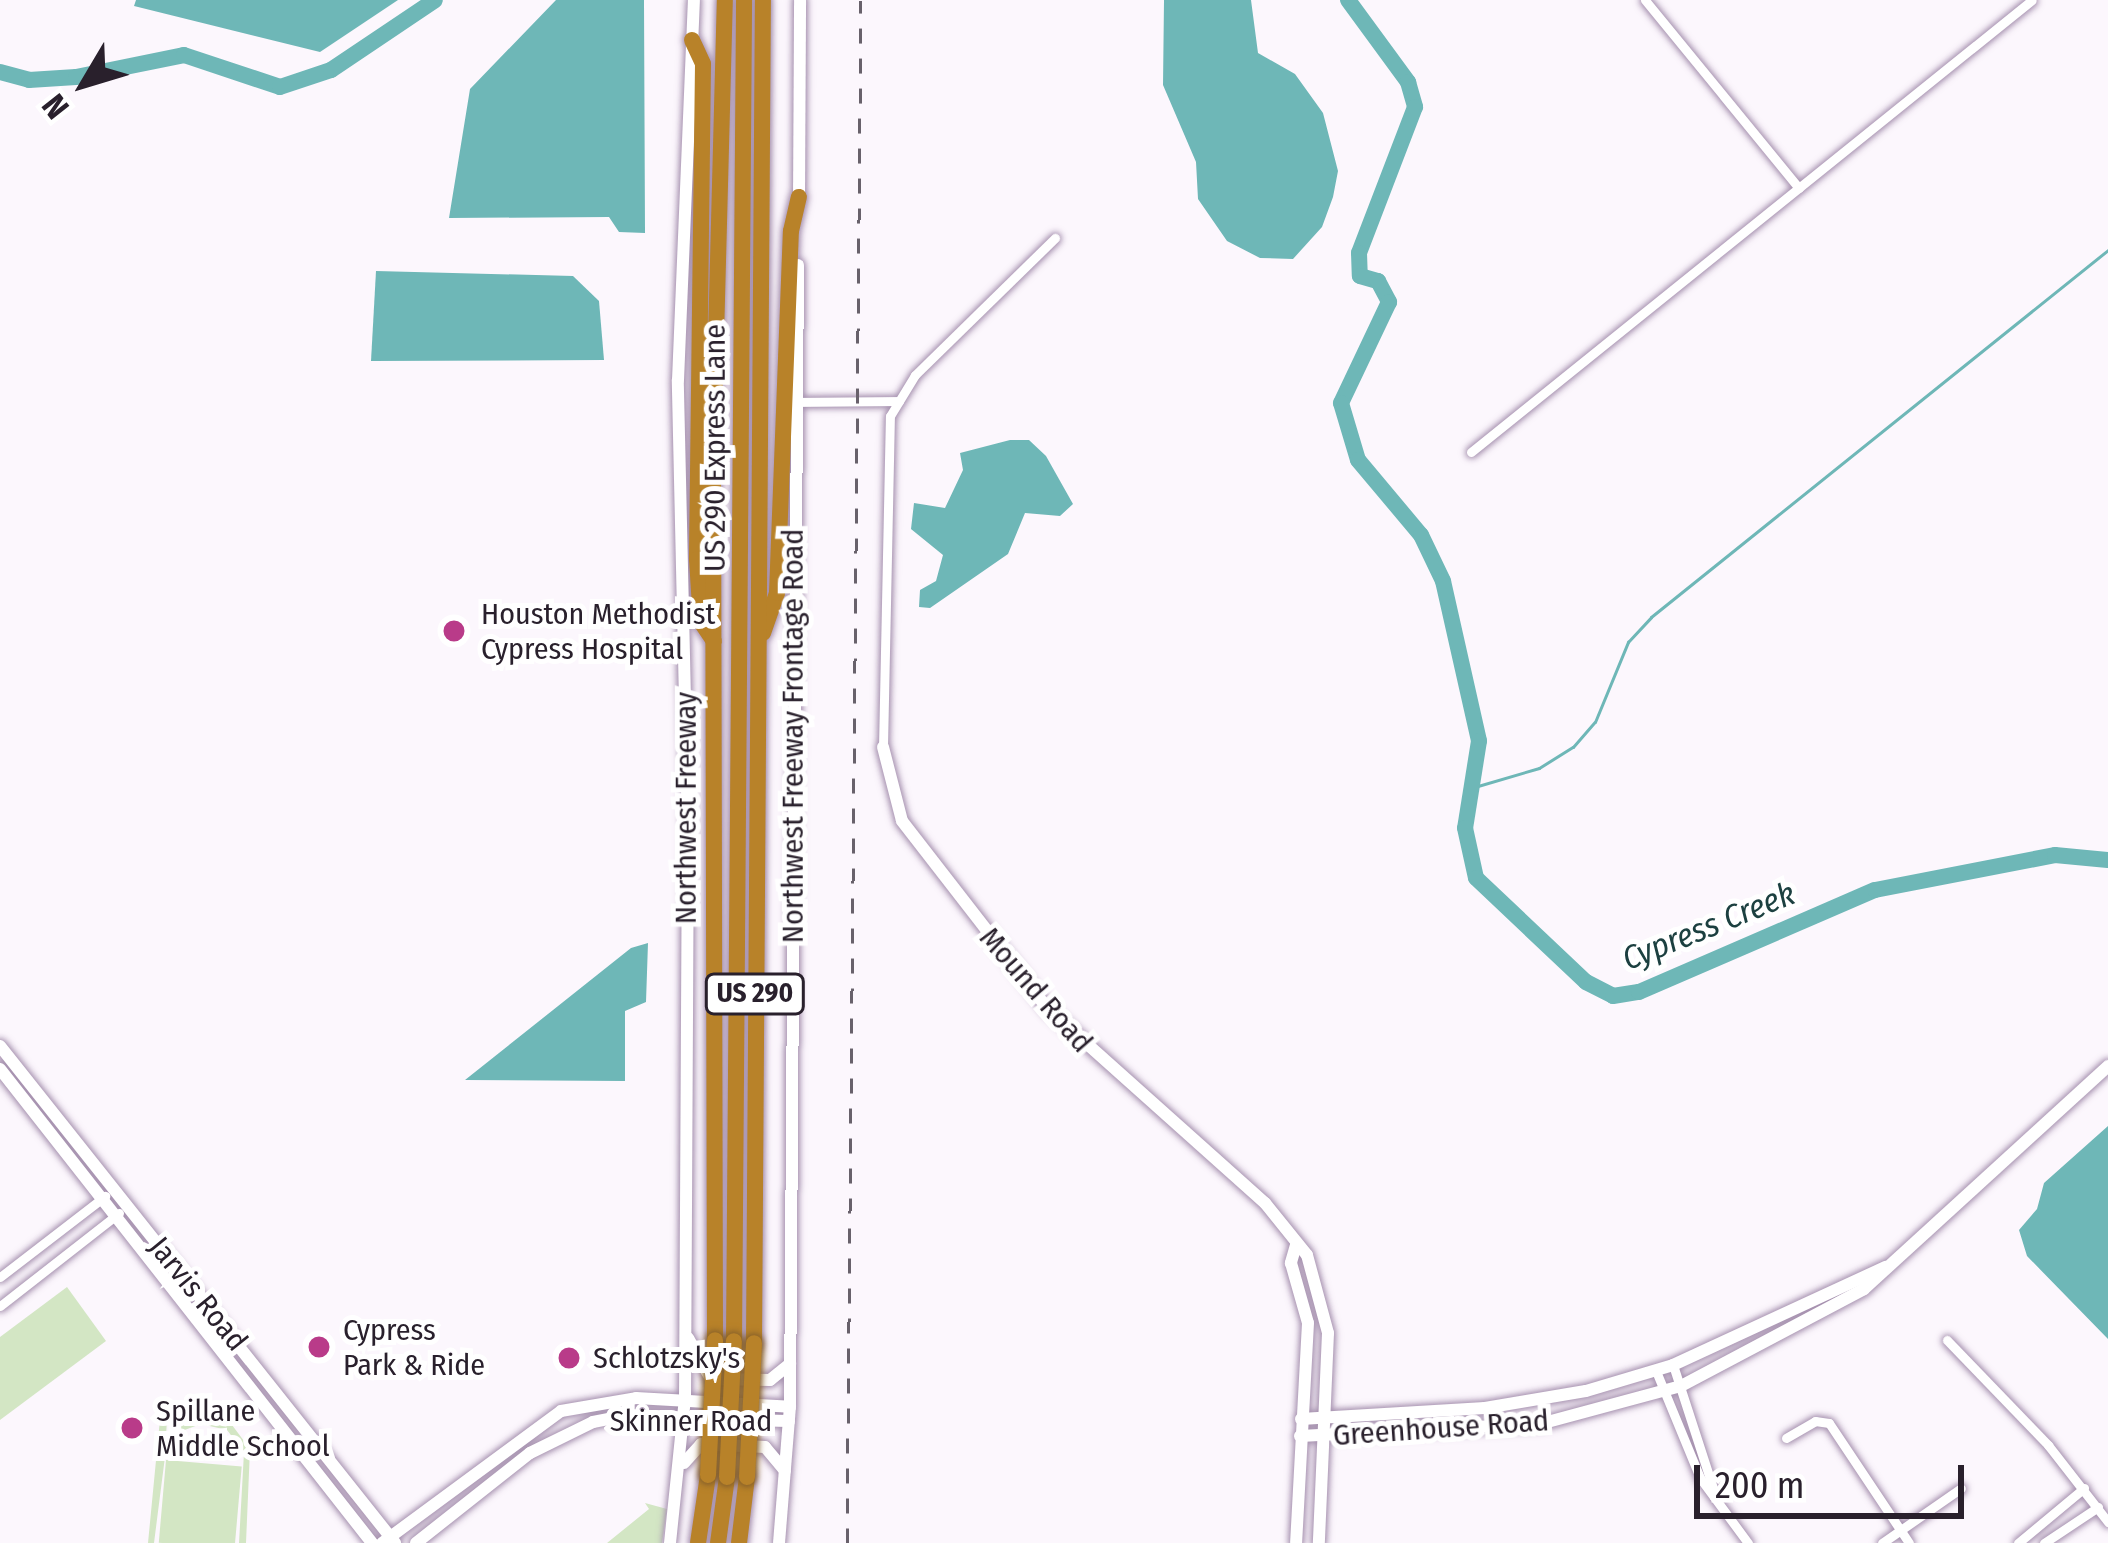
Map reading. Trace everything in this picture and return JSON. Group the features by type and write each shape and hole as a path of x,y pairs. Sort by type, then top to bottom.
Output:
{"highway":[{"name":"Northwest Freeway","path":"698,1543 717,1476 714,641 725,0"},
{"name":"US 290 Express Lane","path":"718,1543 717,1476 734,1341 744,0"},
{"name":"US 290","path":"739,1543 754,1343 763,0"},
{"path":"692,40 703,64 697,559 700,622 714,641"},
{"path":"759,646 777,592 791,231 800,197"}],"street":[{"path":"670,1543 685,1399 688,832 679,380 694,0"},
{"name":"Northwest Freeway Frontage Road","path":"779,1543 790,1414 800,0"},
{"path":"1645,0 1799,188"},
{"path":"1471,452 2032,0"},
{"path":"883,747 886,429 915,375 1055,238"},
{"path":"794,402 899,401"},
{"name":"Mound Road","path":"883,747 902,821 1048,1009 1265,1203 1321,1289 1325,1418 1319,1543"},
{"name":"Jarvis Road","path":"0,1046 389,1541"},
{"name":"Greenhouse Road","path":"1300,1436 1540,1424 1681,1386 1814,1319 1903,1259 2108,1066"},
{"name":"Jarvis Road","path":"0,1069 372,1543"},
{"path":"0,1277 114,1189"},
{"path":"0,1306 128,1206"},
{"path":"1296,1245 1292,1263 1308,1323 1296,1543"},
{"name":"Greenhouse Road","path":"1301,1419 1485,1408 1656,1371 1903,1259"},
{"path":"685,1332 711,1379 770,1380 790,1364"},
{"path":"1947,1340 2084,1489 2108,1522"},
{"path":"1673,1365 1715,1496"},
{"path":"1656,1371 1715,1496 1748,1543"},
{"path":"256,1395 270,1384"},
{"name":"Skinner Road","path":"389,1541 517,1436 596,1402 685,1399 790,1414"},
{"name":"Skinner Road","path":"416,1543 530,1453 593,1422 790,1414"},
{"path":"1786,1438 1815,1421 1829,1423 1912,1543"},
{"path":"517,1436 530,1453"},
{"path":"681,1469 701,1444 765,1447 788,1478"},
{"path":"1882,1543 1961,1488"},
{"path":"2018,1543 2084,1489"},
{"path":"2044,1543 2098,1507"}],"green space":[{"path":"67,1287 106,1341 0,1420 0,1337"},
{"path":"196,1417 232,1425 250,1449 246,1543 239,1543 244,1452 227,1430 201,1424 179,1432 166,1449 154,1543 148,1543 160,1419 167,1420 166,1436"},
{"path":"166,1460 242,1467 235,1543 159,1543"},
{"path":"645,1503 667,1509 662,1543 607,1543 649,1509"}],"water":[{"path":"136,0 398,0 320,52 134,6"},
{"path":"556,0 644,0 645,233 619,232 609,217 449,218 470,89"},
{"path":"1164,0 1251,0 1258,53 1295,74 1323,113 1338,171 1333,197 1322,227 1293,259 1260,258 1227,241 1198,199 1196,162 1163,85"},
{"path":"376,271 573,276 599,301 604,360 371,361"},
{"path":"1029,440 1046,456 1073,504 1060,516 1025,513 1008,554 930,608 919,607 920,590 936,581 943,555 911,529 914,503 945,508 963,470 960,453"},
{"path":"648,943 646,1002 625,1011 625,1081 465,1080 631,948"},
{"path":"2108,1126 2108,1339 2027,1256 2019,1230 2037,1209 2044,1183"}],"waterway":[{"name":"Cypress Creek","path":"0,72 29,80 76,77 184,55 280,87 331,70 435,0"},
{"name":"Cypress Creek","path":"1348,0 1408,82 1415,107 1359,253 1360,276 1378,281 1389,302 1341,403 1358,460 1421,535 1443,581 1479,741 1465,828 1476,878 1586,982 1613,996 1639,992 1875,890 2055,855 2108,860"},
{"path":"1471,788 1539,768 1573,747 1595,722 1628,642 1651,617 2108,250"}],"railway":[{"path":"847,1543 861,0"}],"place":[{"name":"Houston Methodist Cypress Hospital","path":"454,631"},
{"name":"Cypress Park & Ride","path":"319,1347"},
{"name":"Schlotzsky's","path":"569,1358"},
{"name":"Spillane Middle School","path":"132,1428"}]}
